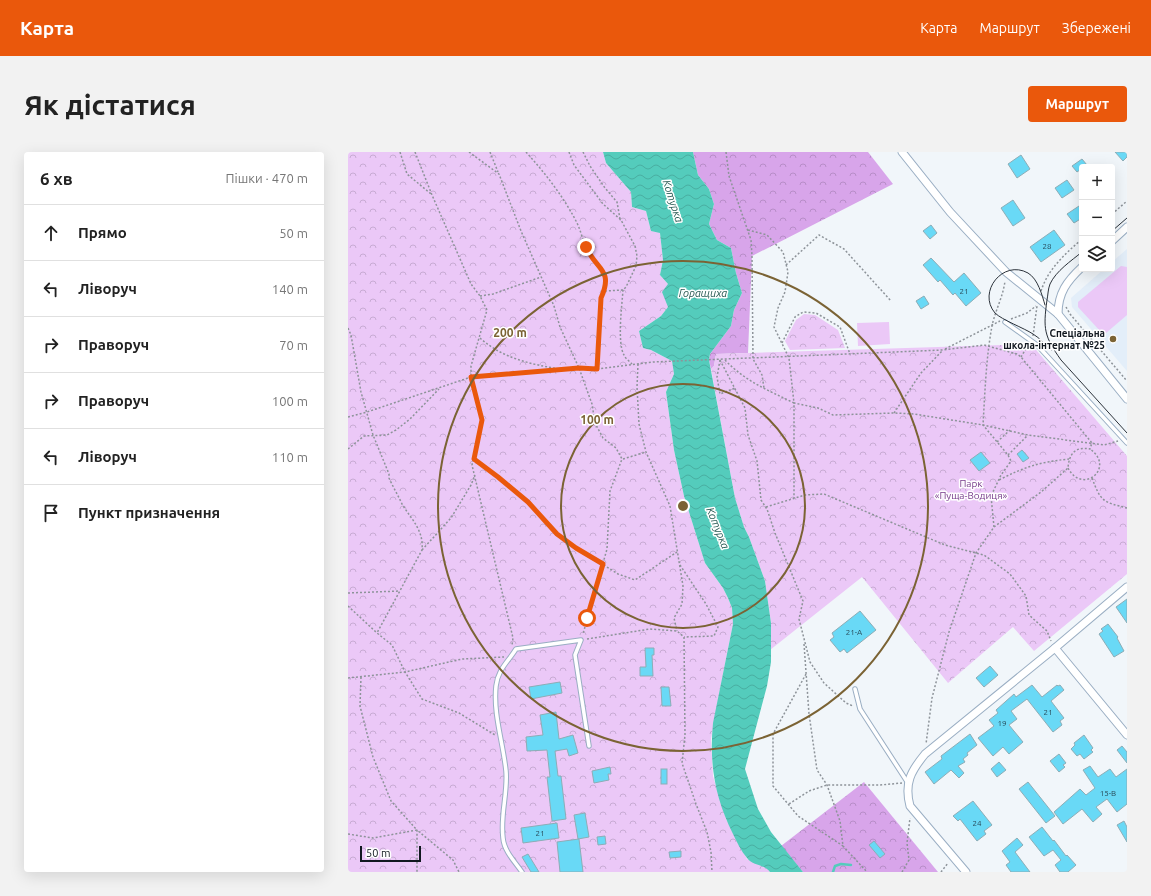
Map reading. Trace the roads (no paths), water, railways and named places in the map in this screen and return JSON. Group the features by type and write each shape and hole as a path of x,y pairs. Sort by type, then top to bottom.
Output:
{"street":[{"path":"902,152 950,212 1006,272 1058,314 1127,399"},
{"path":"1115,237 1127,227"},
{"path":"1058,314 1058,302 1061,292 1079,270"},
{"path":"966,872 910,806 908,798 908,783 914,767 925,754 1127,587"},
{"path":"1055,648 1127,735"}],"lane":[{"path":"1005,322 1037,346 1127,443"},
{"path":"522,872 506,848 503,838 502,826 506,770 495,709 496,685 500,670 516,649 581,640 575,655 590,746"},
{"path":"855,689 860,709 908,783"}],"water":[{"name":"Горащиха","path":"603,152 693,152 698,175 709,189 714,204 709,224 717,240 731,248 742,293 734,310 731,326 710,354 709,360 735,498 744,527 765,581 771,623 771,662 767,686 745,769 758,809 771,832 803,872 770,872 768,869 749,861 733,834 718,794 712,753 713,723 733,624 732,608 723,588 705,563 684,496 674,450 666,392 674,374 672,361 651,350 643,348 639,331 661,316 668,307 662,292 668,284 660,275 663,260 660,233 651,231 646,211 632,207 631,192 606,163"}],"waterway":[{"path":"833,872 835,866 841,864 851,865"}],"tram line":[{"path":"1115,228 1127,218"},
{"path":"1079,255 1060,271 1050,284 1045,318 1046,332 1051,345 1061,360 1127,433"},
{"path":"1045,305 1039,288 1034,279 1028,273 1019,270 1010,270 995,280 991,287 989,296 990,305 995,313 1036,336 1051,350"}],"place":[{"name":"Спеціальна школа-інтернат №25","path":"1113,339"}],"water label":[{"name":"Котурка","path":"673,201"},
{"name":"Котурка","path":"718,528"}],"park label":[{"name":"Парк «Пуща-Водиця»","path":"971,488"}]}
